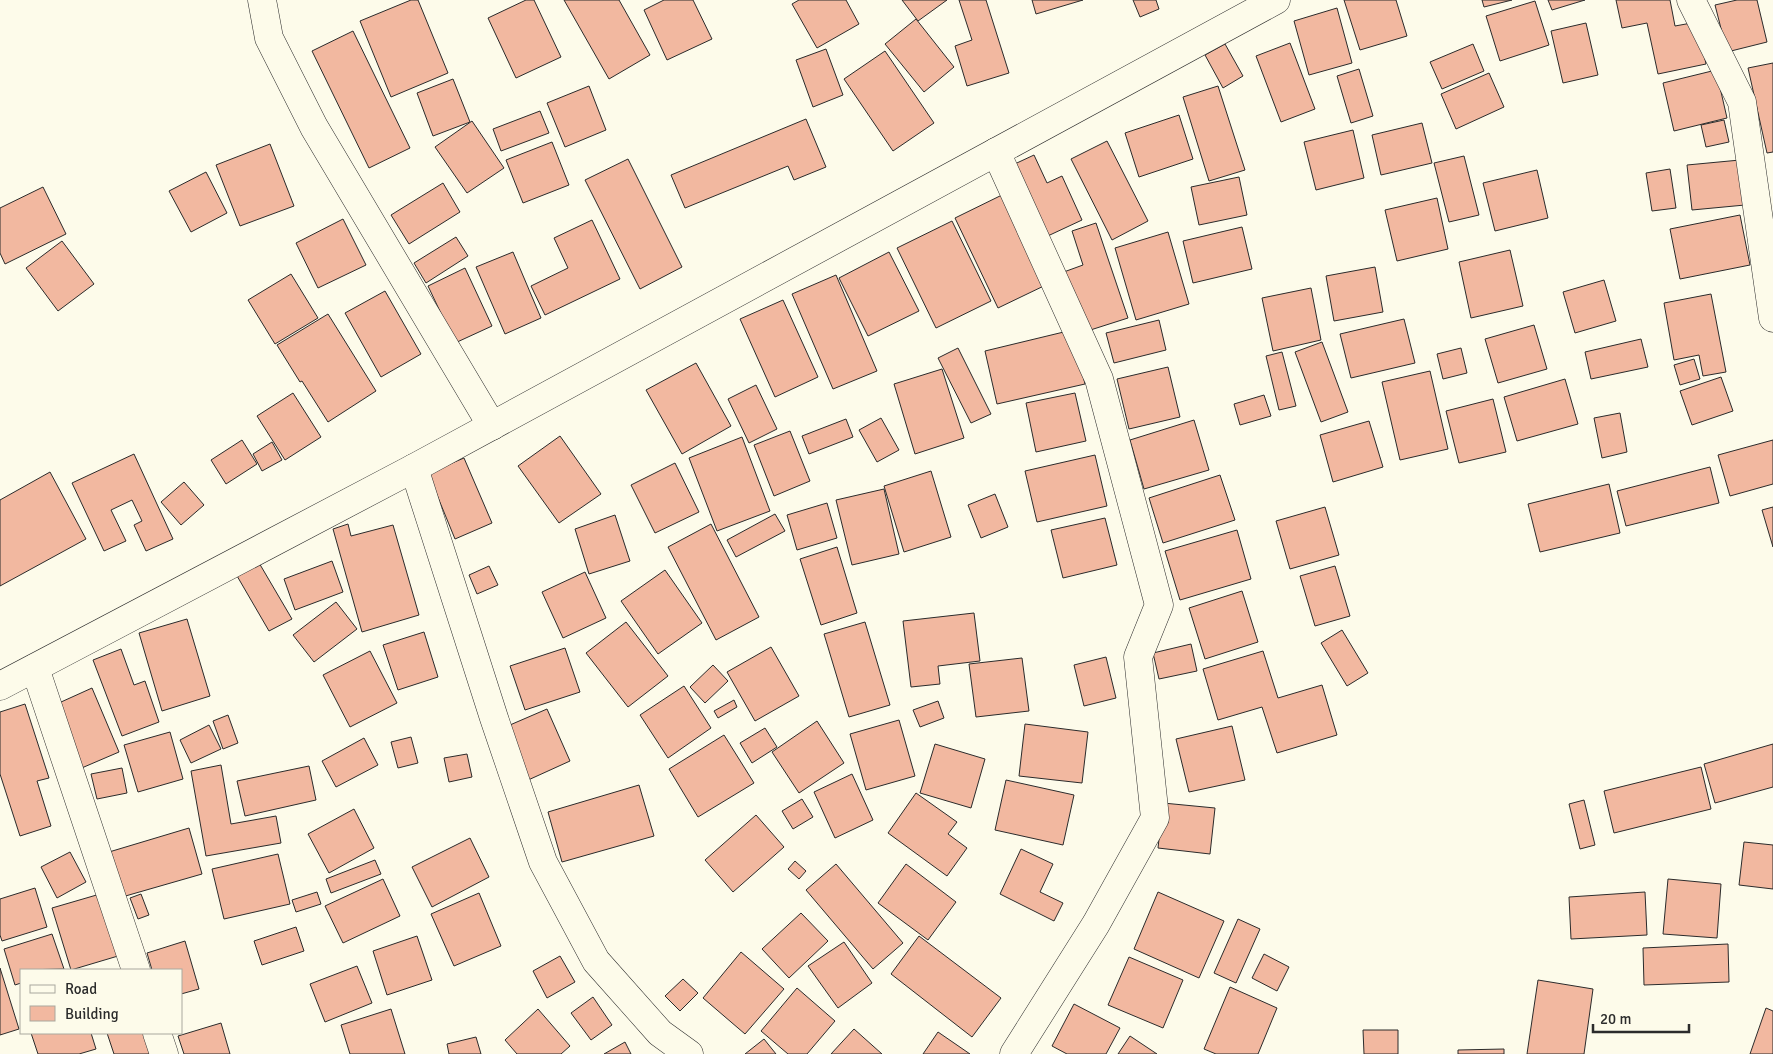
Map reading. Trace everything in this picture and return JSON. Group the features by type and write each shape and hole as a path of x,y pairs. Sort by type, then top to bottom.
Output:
{"street":[{"path":"262,0 269,38 314,127 492,426"},
{"path":"0,686 414,468 1276,0"},
{"path":"1691,0 1742,102 1773,318"},
{"path":"996,152 1099,379 1158,605 1138,657 1155,818 1096,924 1014,1054"},
{"path":"414,468 494,718 543,862 596,960 660,1032 689,1054"},
{"path":"35,668 136,969"},
{"path":"157,1034 164,1054"}],"building":[{"path":"411,0 418,0 448,73 391,97 360,21"},
{"path":"526,0 534,0 561,57 516,78 488,18"},
{"path":"564,0 619,0 650,55 609,79"},
{"path":"664,0 693,0 712,39 667,60 644,10"},
{"path":"799,0 846,0 859,24 817,48 792,4"},
{"path":"902,0 947,0 918,21"},
{"path":"959,0 986,0 1009,73 967,86 955,46 972,40"},
{"path":"1032,0 1083,0 1036,14"},
{"path":"1133,0 1156,0 1159,9 1140,17"},
{"path":"1344,0 1396,0 1407,36 1360,50"},
{"path":"1482,0 1512,0 1484,7"},
{"path":"1548,0 1585,0 1552,10"},
{"path":"1616,0 1670,0 1675,26 1697,22 1706,64 1658,74 1647,23 1622,28"},
{"path":"1737,0 1757,0 1767,42 1727,52 1715,5"},
{"path":"1535,1 1549,45 1500,61 1486,16"},
{"path":"1337,8 1352,63 1309,75 1294,21"},
{"path":"916,19 954,67 924,92 885,44"},
{"path":"1586,23 1598,75 1563,83 1551,31"},
{"path":"353,31 410,148 369,168 312,51"},
{"path":"1290,43 1315,109 1281,122 1256,56"},
{"path":"1225,44 1243,76 1223,88 1205,55"},
{"path":"1473,44 1484,71 1442,89 1430,62"},
{"path":"826,49 843,95 813,107 796,60"},
{"path":"885,51 934,123 893,151 844,79"},
{"path":"1773,63 1773,152 1767,153 1748,68"},
{"path":"1359,69 1373,116 1351,123 1337,76"},
{"path":"1716,70 1727,118 1674,131 1663,83"},
{"path":"1489,73 1504,107 1456,129 1441,94"},
{"path":"453,79 470,122 433,136 417,93"},
{"path":"589,86 606,130 565,147 547,103"},
{"path":"1218,86 1245,170 1209,181 1183,97"},
{"path":"540,111 549,133 501,151 493,129"},
{"path":"1179,115 1193,159 1139,177 1125,133"},
{"path":"806,119 826,167 794,180 788,166 685,208 671,175"},
{"path":"1724,120 1729,142 1706,147 1701,125"},
{"path":"472,121 504,168 467,193 435,147"},
{"path":"1422,123 1432,163 1381,175 1372,135"},
{"path":"1353,130 1364,178 1316,190 1304,142"},
{"path":"1107,141 1148,221 1112,240 1071,159"},
{"path":"552,142 569,185 523,203 506,160"},
{"path":"270,144 294,206 240,226 216,165"},
{"path":"1034,155 1047,183 1062,176 1082,220 1037,241 1004,169"},
{"path":"1464,156 1479,215 1449,222 1434,163"},
{"path":"628,159 682,267 640,289 585,180"},
{"path":"1740,160 1745,205 1692,210 1687,165"},
{"path":"1670,169 1676,208 1652,211 1646,173"},
{"path":"1537,170 1548,218 1495,231 1483,183"},
{"path":"206,172 227,213 191,232 169,191"},
{"path":"1239,177 1247,215 1199,225 1191,187"},
{"path":"443,183 460,212 409,244 391,215"},
{"path":"43,187 66,234 5,264 0,253 0,208"},
{"path":"1006,193 1050,283 998,308 955,218"},
{"path":"1437,198 1448,249 1397,261 1385,210"},
{"path":"1740,215 1750,265 1680,279 1670,229"},
{"path":"343,219 366,265 318,288 296,243"},
{"path":"592,220 620,279 545,315 531,286 568,268 554,238"},
{"path":"952,221 991,301 936,328 897,248"},
{"path":"1096,223 1128,318 1081,333 1061,273 1083,265 1072,231"},
{"path":"1242,227 1252,269 1193,283 1183,241"},
{"path":"1168,232 1189,304 1136,320 1115,248"},
{"path":"456,237 468,256 426,283 414,263"},
{"path":"62,241 94,284 58,311 26,268"},
{"path":"1510,250 1523,306 1471,318 1459,262"},
{"path":"513,252 541,318 505,334 476,267"},
{"path":"889,252 919,311 868,336 839,278"},
{"path":"1375,267 1383,312 1334,321 1326,276"},
{"path":"465,268 492,326 455,343 428,286"},
{"path":"291,274 318,318 275,344 248,300"},
{"path":"836,275 877,371 833,389 792,294"},
{"path":"1604,280 1616,321 1575,333 1563,292"},
{"path":"1311,288 1321,340 1273,351 1262,298"},
{"path":"385,291 421,354 381,377 345,313"},
{"path":"1711,294 1726,372 1703,376 1699,355 1674,360 1664,303"},
{"path":"783,300 818,377 775,397 740,319"},
{"path":"328,314 376,391 328,422 277,345"},
{"path":"1404,319 1415,363 1351,378 1340,334"},
{"path":"1159,320 1166,350 1114,363 1106,333"},
{"path":"1534,325 1547,369 1498,383 1485,339"},
{"path":"1072,330 1085,384 997,404 985,351"},
{"path":"1641,339 1648,367 1591,379 1585,352"},
{"path":"1322,342 1348,412 1321,422 1295,352"},
{"path":"958,348 991,414 971,423 938,358"},
{"path":"1461,348 1467,373 1443,379 1437,354"},
{"path":"1282,352 1296,406 1279,410 1266,356"},
{"path":"1694,359 1700,379 1680,385 1674,365"},
{"path":"696,363 731,426 682,454 646,390"},
{"path":"1168,367 1180,417 1129,429 1117,379"},
{"path":"942,369 964,438 915,454 894,384"},
{"path":"1430,371 1448,449 1400,460 1382,382"},
{"path":"1721,377 1733,411 1692,425 1680,391"},
{"path":"1565,379 1578,424 1517,441 1504,397"},
{"path":"756,385 777,429 749,443 728,399"},
{"path":"293,393 321,437 285,460 257,416"},
{"path":"1075,393 1086,441 1036,452 1026,403"},
{"path":"1264,395 1271,416 1240,425 1234,404"},
{"path":"1493,399 1506,452 1459,463 1446,411"},
{"path":"1620,413 1627,452 1602,458 1594,418"},
{"path":"881,418 899,450 877,462 859,430"},
{"path":"846,419 853,437 809,454 802,436"},
{"path":"1194,420 1209,470 1144,489 1130,440"},
{"path":"1369,421 1383,467 1333,482 1320,435"},
{"path":"790,431 810,481 774,496 754,445"},
{"path":"560,436 601,494 559,523 518,466"},
{"path":"742,437 770,511 717,531 689,458"},
{"path":"242,440 257,464 226,484 211,460"},
{"path":"1773,440 1773,484 1730,496 1718,455"},
{"path":"272,442 282,460 262,471 253,454"},
{"path":"134,454 173,539 146,551 134,525 142,521 132,500 111,510 126,541 104,551 72,483"},
{"path":"1095,455 1107,506 1037,522 1025,471"},
{"path":"464,458 492,523 455,539 428,473"},
{"path":"675,463 699,512 655,533 631,485"},
{"path":"1710,467 1719,503 1626,526 1617,491"},
{"path":"931,471 951,537 904,552 884,486"},
{"path":"50,472 86,539 0,586 0,500"},
{"path":"1220,475 1235,520 1163,543 1149,498"},
{"path":"184,482 204,505 181,525 161,502"},
{"path":"1609,484 1620,533 1540,552 1528,504"},
{"path":"884,489 899,554 852,565 836,500"},
{"path":"995,494 1008,527 981,538 968,505"},
{"path":"827,503 837,538 797,550 787,515"},
{"path":"1325,507 1339,555 1290,569 1276,521"},
{"path":"1773,507 1773,547 1762,510"},
{"path":"775,514 785,531 736,557 727,540"},
{"path":"615,515 630,561 589,574 575,529"},
{"path":"1105,518 1117,565 1063,578 1051,530"},
{"path":"348,524 351,536 393,525 419,615 362,632 333,529"},
{"path":"711,524 759,617 716,640 668,547"},
{"path":"1237,530 1251,579 1180,600 1165,551"},
{"path":"837,547 857,613 821,625 800,559"},
{"path":"255,556 292,619 269,631 233,569"},
{"path":"332,561 343,592 295,610 284,579"},
{"path":"489,566 498,585 477,594 469,575"},
{"path":"1335,566 1350,616 1315,626 1300,576"},
{"path":"665,570 702,623 658,654 621,601"},
{"path":"585,572 606,618 563,638 542,592"},
{"path":"1242,591 1258,642 1205,659 1189,608"},
{"path":"336,602 357,629 314,662 293,635"},
{"path":"974,613 980,661 938,666 940,684 911,687 903,621"},
{"path":"187,619 210,696 162,711 139,633"},
{"path":"626,622 668,676 628,707 586,653"},
{"path":"865,622 890,705 849,717 824,634"},
{"path":"1342,630 1368,673 1347,686 1321,643"},
{"path":"424,632 438,677 398,690 383,645"},
{"path":"1191,644 1197,671 1159,679 1153,653"},
{"path":"771,647 799,696 755,721 727,672"},
{"path":"565,648 580,692 525,710 510,666"},
{"path":"121,649 134,685 145,681 159,722 122,736 93,660"},
{"path":"370,651 397,703 350,727 323,675"},
{"path":"1263,651 1278,698 1322,685 1337,735 1277,753 1262,707 1218,720 1203,669"},
{"path":"1106,657 1116,698 1084,706 1074,665"},
{"path":"1022,658 1029,711 976,717 969,664"},
{"path":"713,665 728,681 705,703 690,687"},
{"path":"684,686 711,728 668,758 640,715"},
{"path":"92,688 119,752 77,770 50,707"},
{"path":"734,700 737,707 718,718 714,711"},
{"path":"938,701 944,718 920,727 913,710"},
{"path":"25,704 49,778 37,781 51,826 20,836 0,774 0,712"},
{"path":"547,709 570,761 526,781 503,728"},
{"path":"228,715 238,743 223,749 213,721"},
{"path":"899,720 915,776 866,790 850,734"},
{"path":"817,721 844,763 799,793 772,752"},
{"path":"1025,724 1088,732 1082,783 1019,776"},
{"path":"209,725 221,749 191,763 180,740"},
{"path":"1232,726 1245,780 1189,792 1176,739"},
{"path":"765,728 777,747 752,763 740,743"},
{"path":"170,732 183,779 138,792 124,745"},
{"path":"724,735 754,783 698,817 669,769"},
{"path":"411,737 418,763 398,768 391,742"},
{"path":"364,738 378,765 336,787 322,761"},
{"path":"935,744 985,759 971,808 920,793"},
{"path":"1773,744 1773,787 1715,803 1704,764"},
{"path":"467,754 472,777 449,782 444,758"},
{"path":"221,765 231,824 276,816 281,843 206,856 191,771"},
{"path":"309,766 316,800 245,816 237,781"},
{"path":"1701,767 1711,809 1614,833 1604,791"},
{"path":"122,768 127,793 97,799 91,774"},
{"path":"852,774 873,820 835,838 814,792"},
{"path":"1006,780 1074,795 1063,845 995,830"},
{"path":"639,785 654,836 562,862 548,812"},
{"path":"916,793 957,822 948,834 967,848 947,876 888,833"},
{"path":"802,799 813,817 793,829 782,811"},
{"path":"1584,800 1595,845 1580,849 1569,804"},
{"path":"1163,803 1215,808 1210,854 1158,848"},
{"path":"354,809 374,848 329,873 308,834"},
{"path":"756,815 784,847 733,892 705,860"},
{"path":"189,828 202,874 122,897 109,852"},
{"path":"470,838 489,877 432,907 412,867"},
{"path":"1744,842 1773,845 1773,889 1739,885"},
{"path":"1021,849 1053,864 1040,892 1063,903 1054,921 1000,894"},
{"path":"70,852 86,882 57,898 41,867"},
{"path":"278,854 290,904 224,919 212,869"},
{"path":"375,860 381,874 331,893 326,879"},
{"path":"795,861 806,871 799,879 788,869"},
{"path":"836,864 903,943 873,969 806,890"},
{"path":"906,864 956,902 928,940 878,903"},
{"path":"383,879 400,916 343,943 325,906"},
{"path":"1668,879 1721,884 1717,938 1663,934"},
{"path":"35,888 47,927 2,941 0,935 0,899"},
{"path":"317,892 321,904 296,912 292,900"},
{"path":"1158,892 1224,921 1199,978 1134,949"},
{"path":"1645,892 1647,935 1571,939 1569,897"},
{"path":"479,893 501,946 454,966 431,914"},
{"path":"100,894 118,956 71,969 52,908"},
{"path":"141,894 149,915 138,919 130,898"},
{"path":"801,913 828,941 789,978 762,949"},
{"path":"1238,919 1260,929 1236,983 1214,973"},
{"path":"296,927 304,951 262,965 254,941"},
{"path":"52,934 64,969 20,969 20,983 15,985 4,949"},
{"path":"417,936 432,980 387,995 373,951"},
{"path":"919,936 1001,998 972,1037 891,974"},
{"path":"185,941 199,989 182,994 182,969 152,969 147,953"},
{"path":"844,942 872,983 838,1008 808,966"},
{"path":"1728,944 1729,982 1644,985 1643,948"},
{"path":"741,952 784,989 745,1034 703,998"},
{"path":"1264,954 1289,967 1277,991 1252,978"},
{"path":"560,956 575,982 547,998 533,971"},
{"path":"1129,957 1183,980 1163,1028 1108,1005"},
{"path":"357,966 372,1003 325,1022 310,984"},
{"path":"0,968 19,1029 0,1035"},
{"path":"683,979 698,993 680,1011 665,996"},
{"path":"1538,980 1593,989 1584,1054 1527,1054"},
{"path":"1230,987 1277,1008 1258,1054 1216,1054 1204,1049"},
{"path":"797,988 835,1021 807,1054 788,1054 761,1031"},
{"path":"593,997 612,1025 591,1040 571,1013"},
{"path":"1074,1004 1120,1028 1106,1054 1067,1054 1052,1046"},
{"path":"1766,1008 1773,1011 1773,1054 1750,1054"},
{"path":"391,1009 405,1054 350,1054 341,1025"},
{"path":"538,1009 570,1046 561,1054 517,1054 505,1040"},
{"path":"221,1023 230,1054 184,1054 178,1036"},
{"path":"854,1029 882,1054 831,1054"},
{"path":"1363,1030 1398,1030 1398,1054 1364,1054"},
{"path":"938,1032 970,1054 923,1054"},
{"path":"31,1034 91,1034 96,1049 79,1054 38,1054"},
{"path":"107,1034 143,1034 150,1054 114,1054"},
{"path":"1130,1036 1157,1054 1118,1054"},
{"path":"476,1037 481,1054 449,1054 447,1044"},
{"path":"764,1039 776,1054 745,1054"},
{"path":"625,1042 631,1054 604,1054"},
{"path":"1504,1049 1504,1054 1458,1054 1458,1050"}]}
